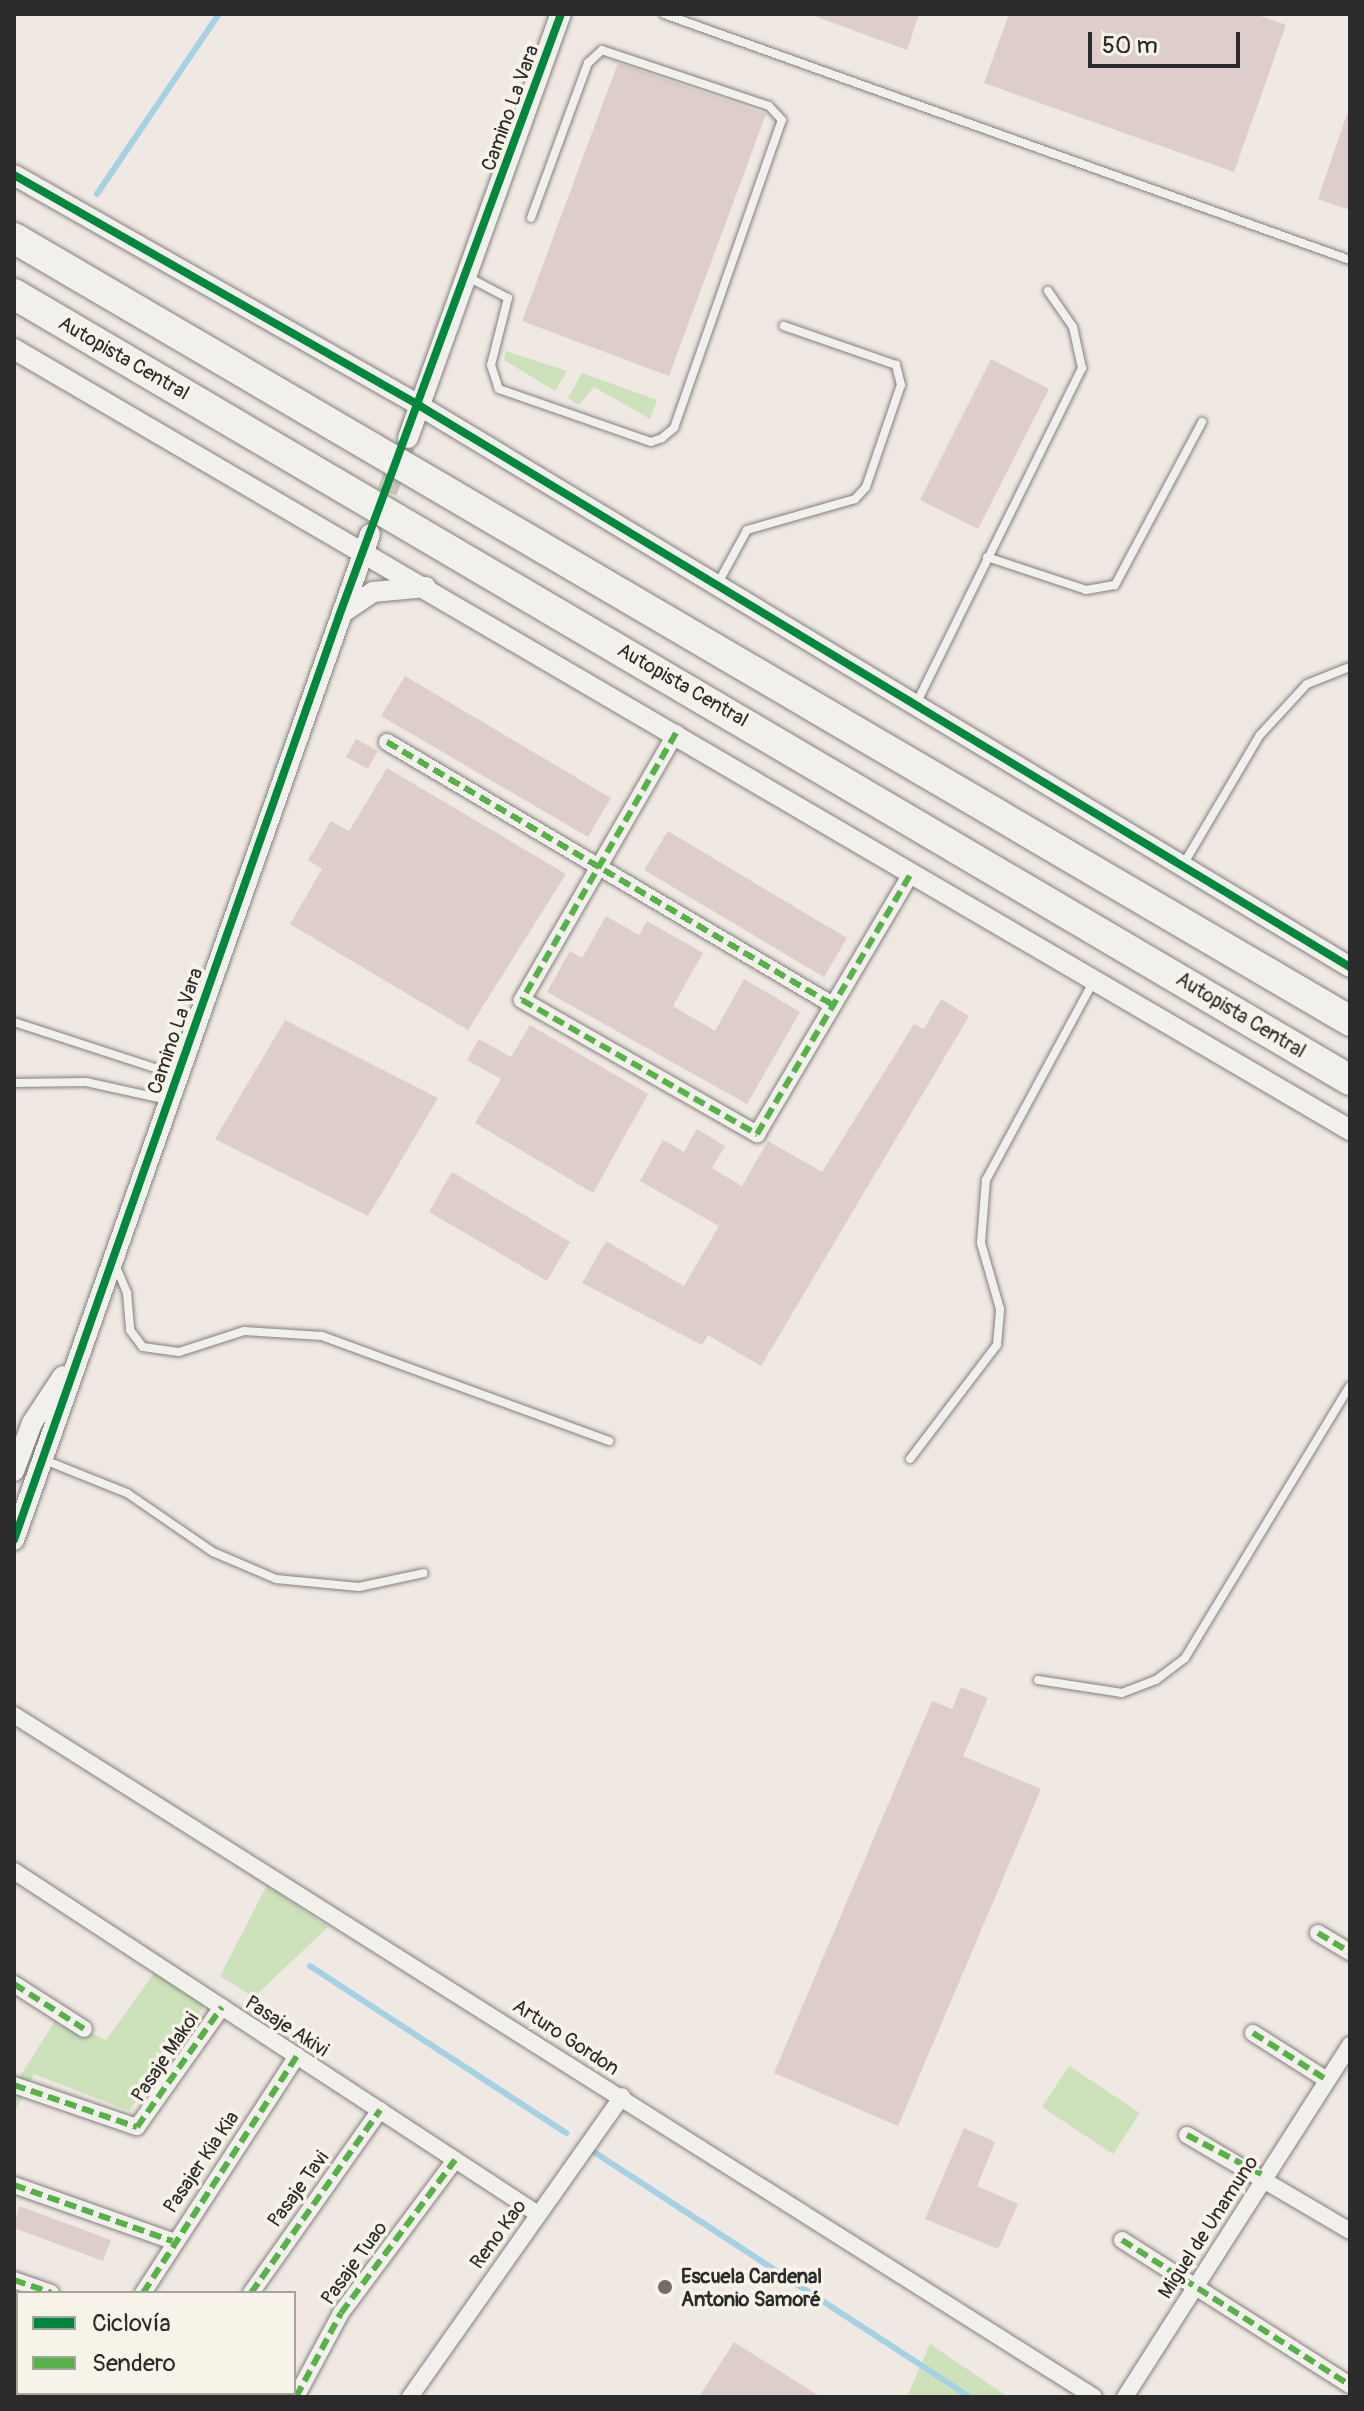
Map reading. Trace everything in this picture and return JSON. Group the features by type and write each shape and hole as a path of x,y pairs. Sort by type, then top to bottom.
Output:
{"highway":[{"path":"14,238 1350,1021"},
{"name":"Autopista Central","path":"14,294 1350,1080"}],"street":[{"name":"Camino La Vara","path":"408,438 561,14"},
{"path":"14,175 420,406 914,709 1350,967"},
{"path":"14,349 367,542 429,587 1350,1130"},
{"name":"Camino La Vara","path":"14,1540 367,542"},
{"path":"339,616 373,592 429,587"},
{"path":"676,733 522,1000 757,1134 912,872"},
{"path":"387,742 833,1005"},
{"name":"Camino La Vara","path":"14,1471 32,1423 80,1349"},
{"name":"Arturo Gordon","path":"14,1715 622,2096 1094,2397"},
{"name":"Pasaje Akivi","path":"14,1871 538,2214"},
{"path":"1318,1933 1350,1952"},
{"path":"14,1984 84,2029"},
{"name":"Pasaje Makoi","path":"14,2085 137,2127 222,2007"},
{"path":"1253,2033 1327,2080"},
{"name":"Miguel de Unamuno","path":"1125,2397 1350,2045"},
{"name":"Pasajer Kia Kia","path":"144,2291 172,2241 297,2056"},
{"name":"Reno Kao","path":"410,2397 622,2096"},
{"name":"Pasaje Tavi","path":"252,2291 380,2110"},
{"path":"1187,2135 1265,2176 1350,2231"},
{"name":"Pasaje Tuao","path":"296,2397 341,2313 455,2160"},
{"path":"14,2185 172,2241"},
{"path":"1122,2240 1350,2385"},
{"path":"14,2280 45,2291"}],"lane":[{"path":"664,14 1350,260"},
{"path":"467,276 508,298 491,365 499,389 651,442 662,438 674,428 782,120 769,106 602,50 588,63 531,218"},
{"path":"914,709 1082,368 1073,327 1048,291"},
{"path":"716,587 747,530 845,507 861,493 901,385 896,365 784,326"},
{"path":"987,557 1086,590 1115,585 1202,422"},
{"path":"1182,866 1260,735 1307,684 1350,667"},
{"path":"910,1459 997,1345 1000,1309 981,1243 986,1180 1095,979"},
{"path":"14,1022 177,1075"},
{"path":"14,1083 86,1082 168,1100"},
{"path":"112,1258 124,1280 130,1330 143,1347 179,1352 244,1331 322,1336 609,1441"},
{"path":"1038,1680 1122,1693 1156,1680 1185,1658 1350,1386"},
{"path":"42,1459 127,1493 213,1552 276,1579 359,1587 424,1573"}],"green space":[{"path":"506,351 567,371 555,391 504,360"},
{"path":"582,373 657,400 650,419 594,387 579,405 568,398"},
{"path":"267,1885 328,1927 254,1997 220,1976"},
{"path":"154,1973 207,2002 129,2111 34,2074 14,2113 14,2086 58,2016 106,2040"},
{"path":"1069,2066 1140,2113 1113,2154 1042,2107"},
{"path":"930,2344 1008,2397 907,2397"}],"building":[{"path":"809,14 919,14 907,50"},
{"path":"1009,14 1255,14 1286,25 1234,172 984,83"},
{"path":"618,63 766,114 669,376 522,321"},
{"path":"1347,114 1350,114 1350,210 1318,199"},
{"path":"991,359 1049,389 978,529 920,500"},
{"path":"405,676 611,798 588,837 381,716"},
{"path":"356,739 378,751 368,769 346,757"},
{"path":"387,768 566,874 468,1030 290,924 322,869 308,860 331,821 349,831"},
{"path":"668,831 847,938 824,977 644,870"},
{"path":"606,916 639,935 647,921 703,953 673,1006 715,1031 744,979 800,1012 747,1104 547,992 570,951 582,958"},
{"path":"941,999 969,1016 761,1366 708,1335 702,1345 582,1283 606,1241 684,1286 719,1226 640,1181 663,1140 684,1152 697,1129 725,1146 712,1168 742,1186 768,1141 822,1172 914,1024 924,1029"},
{"path":"285,1020 438,1098 368,1216 215,1139"},
{"path":"530,1025 648,1094 593,1193 475,1123 501,1079 467,1060 479,1039 511,1057"},
{"path":"452,1172 570,1242 547,1281 429,1212"},
{"path":"961,1687 988,1698 963,1756 1041,1789 898,2126 774,2073 932,1701 952,1709"},
{"path":"964,2128 995,2142 977,2186 1018,2204 998,2249 925,2219"},
{"path":"19,2206 111,2240 103,2261 14,2228"},
{"path":"734,2342 821,2397 699,2397"}],"waterway":[{"path":"97,194 219,14"},
{"path":"310,1966 566,2133"},
{"path":"594,2152 970,2397"}],"tunnel":[{"path":"376,520 408,438"}],"marked path":[{"path":"676,733 522,1000 757,1134 912,872"},
{"path":"387,742 833,1005"},
{"path":"1318,1933 1350,1952"},
{"path":"14,1984 84,2029"},
{"path":"14,2085 137,2127 222,2007"},
{"path":"1253,2033 1327,2080"},
{"path":"144,2291 297,2056"},
{"path":"252,2291 380,2110"},
{"path":"1187,2135 1265,2176"},
{"path":"296,2397 341,2313 455,2160"},
{"path":"14,2185 172,2241"},
{"path":"1122,2240 1350,2385"},
{"path":"14,2280 45,2291"}],"cycle path":[{"path":"14,1540 339,616 561,14"},
{"path":"14,175 420,406 1350,967"}],"place":[{"name":"Escuela Cardenal Antonio Samoré","path":"665,2287"}]}
